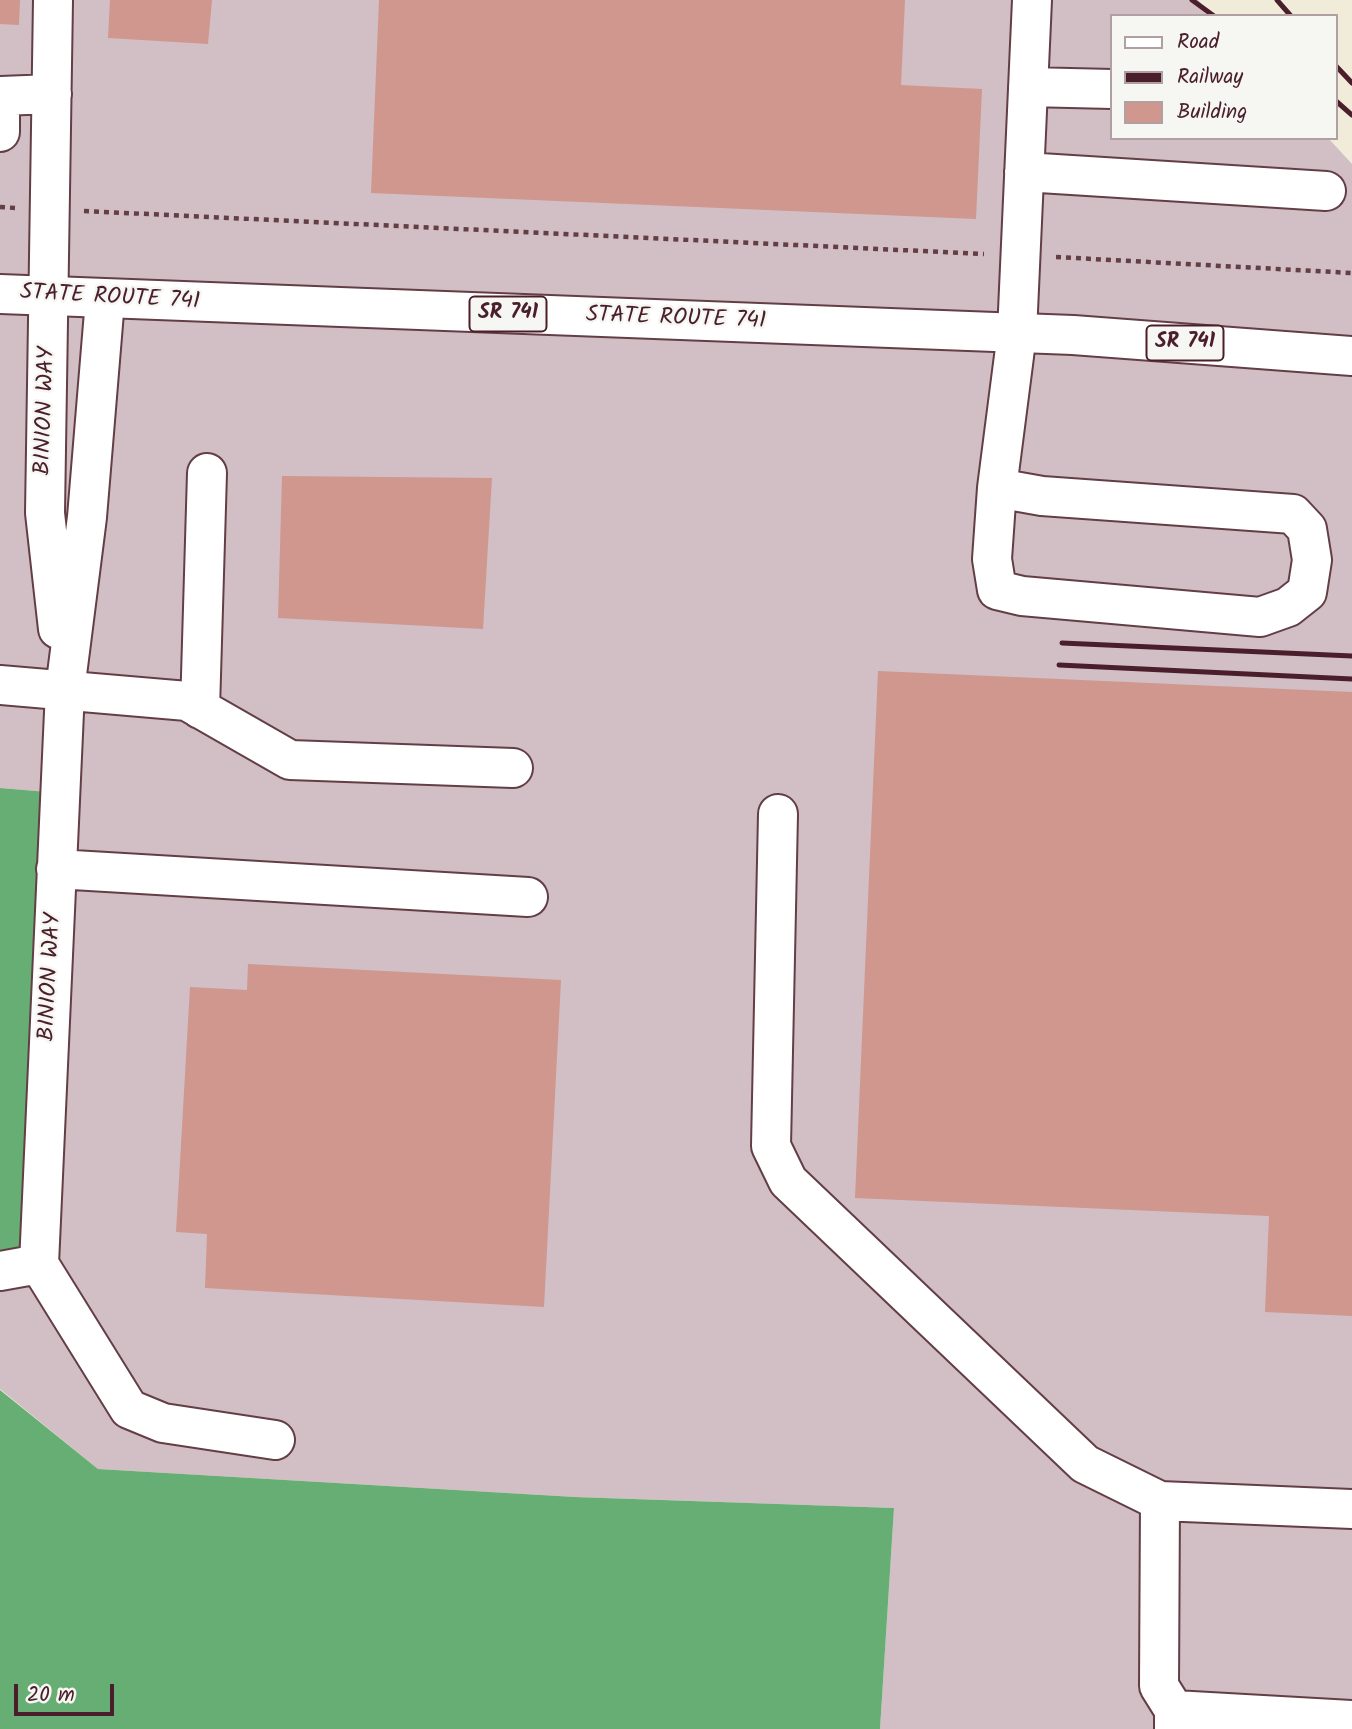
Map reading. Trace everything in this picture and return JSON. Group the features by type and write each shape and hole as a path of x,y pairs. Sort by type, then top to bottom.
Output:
{"street":[{"name":"BINION WAY","path":"53,0 45,513 65,690"},
{"path":"997,488 1054,497 1293,514 1307,529 1312,560 1307,592 1288,607 1261,617 1022,596 998,590 992,559 997,488 1017,333 1032,0"},
{"path":"1028,87 1110,89"},
{"path":"0,132 0,96 52,94"},
{"path":"1024,172 1326,191"},
{"name":"STATE ROUTE 741","path":"0,294 1017,333 1352,356"},
{"name":"BINION WAY","path":"39,1264 65,690 87,517 105,300"},
{"path":"200,709 207,472"},
{"path":"0,685 187,701 289,760 513,768"},
{"path":"778,814 771,1146 788,1181 1084,1464 1160,1501 1352,1509"},
{"path":"57,869 528,897"},
{"path":"0,1271 39,1264 129,1409 163,1423 275,1440"},
{"path":"1160,1501 1159,1686 1174,1720 1352,1720"}],"path":[{"path":"0,207 1352,273"}],"shaded area":[{"path":"0,0 1198,0 1211,14 1110,14 1110,140 1330,140 1352,164 1352,1729 880,1729 894,1508 575,1497 98,1469 0,1389 0,1271 59,793 0,788"}],"green space":[{"path":"0,788 60,793 39,1264 0,1271"},
{"path":"0,1390 98,1469 575,1497 894,1508 880,1729 0,1729"}],"building":[{"path":"0,0 20,0 19,25 0,24"},
{"path":"110,0 212,0 208,44 108,38"},
{"path":"379,0 905,0 901,85 982,89 976,219 371,193"},
{"path":"282,476 492,478 483,629 278,618"},
{"path":"878,671 1352,692 1352,1316 1265,1312 1269,1216 855,1198"},
{"path":"248,964 561,980 544,1307 205,1288 207,1234 176,1232 190,987 247,990"}],"railway":[{"path":"1192,0 1211,14"},
{"path":"1277,0 1289,14"},
{"path":"1338,68 1352,83"},
{"path":"1338,103 1352,115"},
{"path":"1062,643 1352,656"},
{"path":"1059,665 1352,679"}]}
